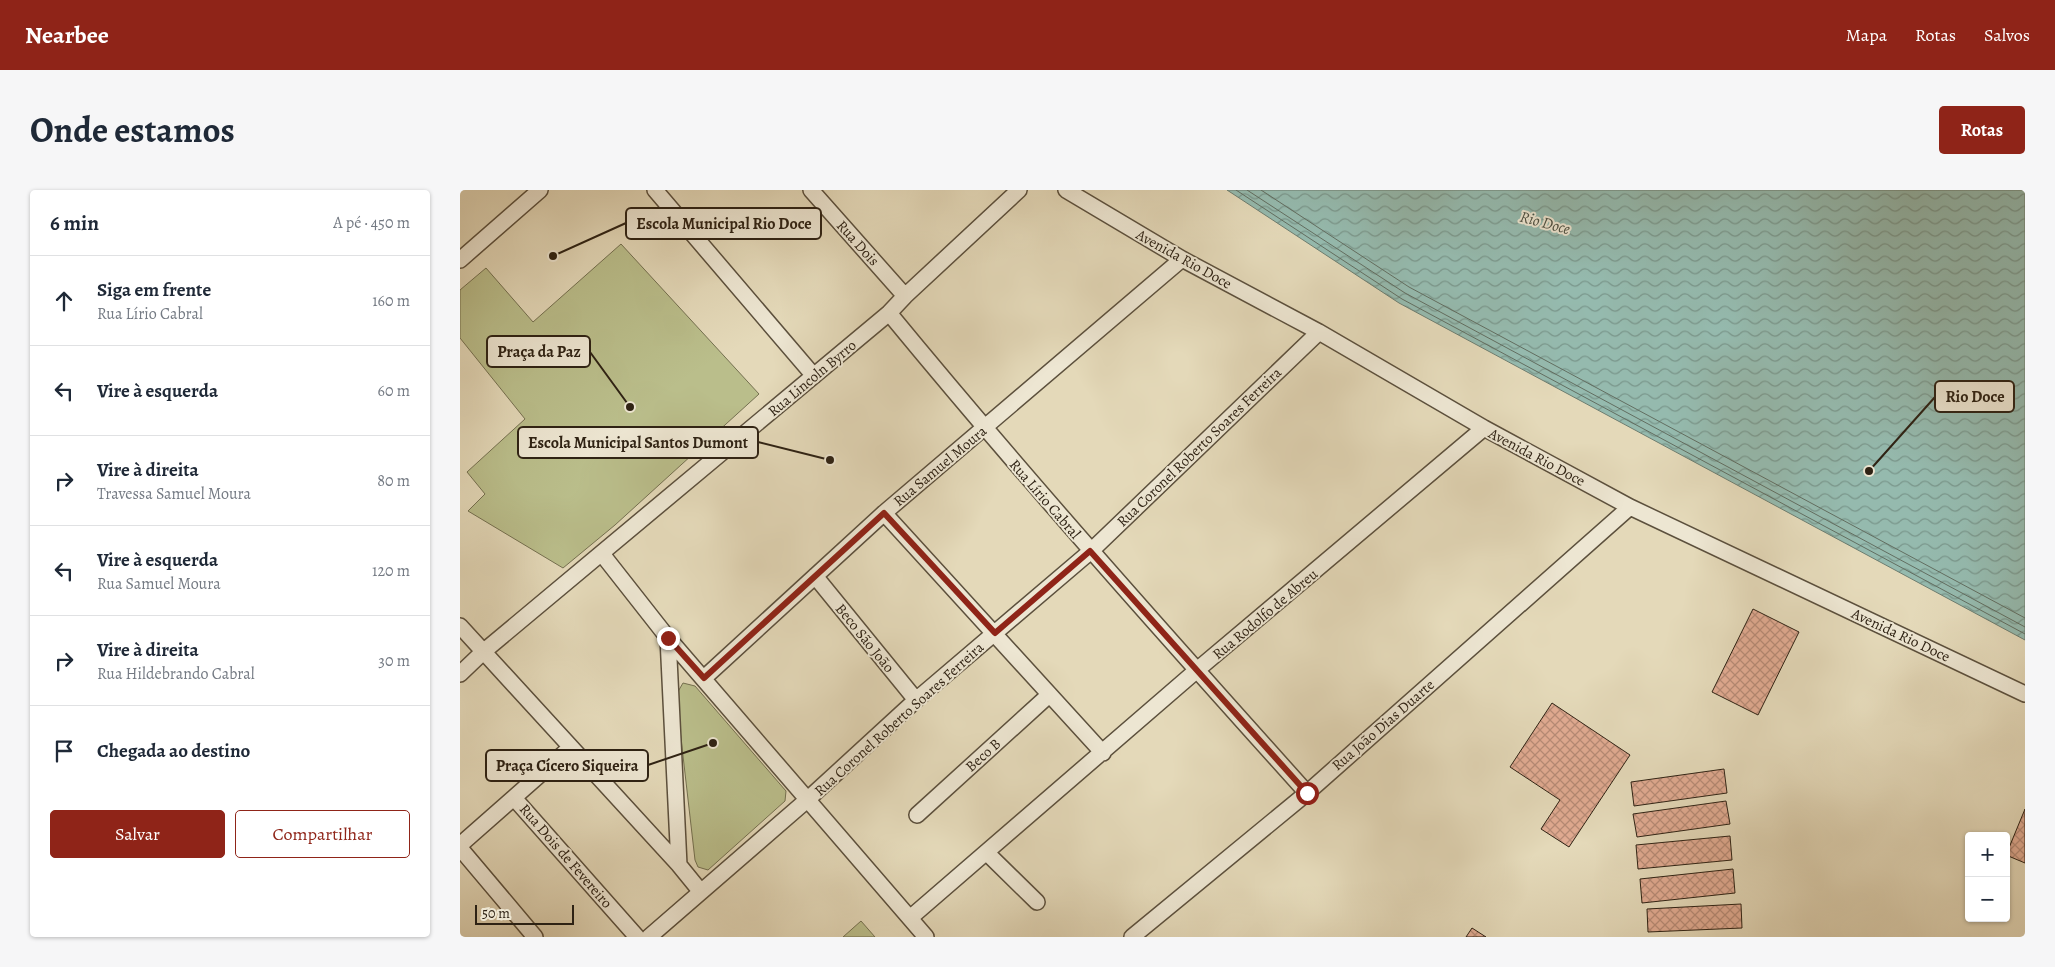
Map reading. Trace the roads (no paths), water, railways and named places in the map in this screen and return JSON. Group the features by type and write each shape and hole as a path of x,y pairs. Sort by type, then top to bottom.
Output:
{"street":[{"path":"460,260 540,190"},
{"path":"655,190 814,376"},
{"name":"Rua Dois","path":"811,190 905,296"},
{"name":"Rua Lincoln Byrro","path":"460,674 483,652 889,313 1019,190"},
{"name":"Avenida Rio Doce","path":"1066,190 1182,259 1319,332 1484,428 1630,507 2025,694"},
{"name":"Rua Samuel Moura","path":"704,678 884,513 1182,259"},
{"name":"Rua Lírio Cabral","path":"889,313 984,429 1090,551 1307,793"},
{"name":"Rua Coronel Roberto Soares Ferreira","path":"649,937 807,800 916,700 1090,551 1319,332"},
{"name":"Rua Rodolfo de Abreu","path":"910,918 1104,753 1198,670 1484,428"},
{"name":"Rua João Dias Duarte","path":"1132,937 1307,793 1630,507"},
{"path":"884,513 995,633 1049,696 1104,753"},
{"path":"602,554 668,638 926,937"},
{"name":"Beco São João","path":"815,576 916,700"},
{"path":"460,626 570,748 679,864 701,892"},
{"path":"668,638 679,864"},
{"name":"Beco B","path":"917,815 1049,696"},
{"path":"535,937 460,847 570,748"},
{"name":"Rua Dois de Fevereiro","path":"514,798 637,937"},
{"path":"987,853 1037,902"}],"water":[{"name":"Rio Doce","path":"1227,190 2025,190 2025,640 1399,303"}],"place":[{"name":"Escola Municipal Rio Doce","path":"553,256"},
{"name":"Praça da Paz","path":"630,407"},
{"name":"Escola Municipal Santos Dumont","path":"830,460"},
{"name":"Rio Doce","path":"1869,471"},
{"name":"Praça Cícero Siqueira","path":"713,743"}]}
